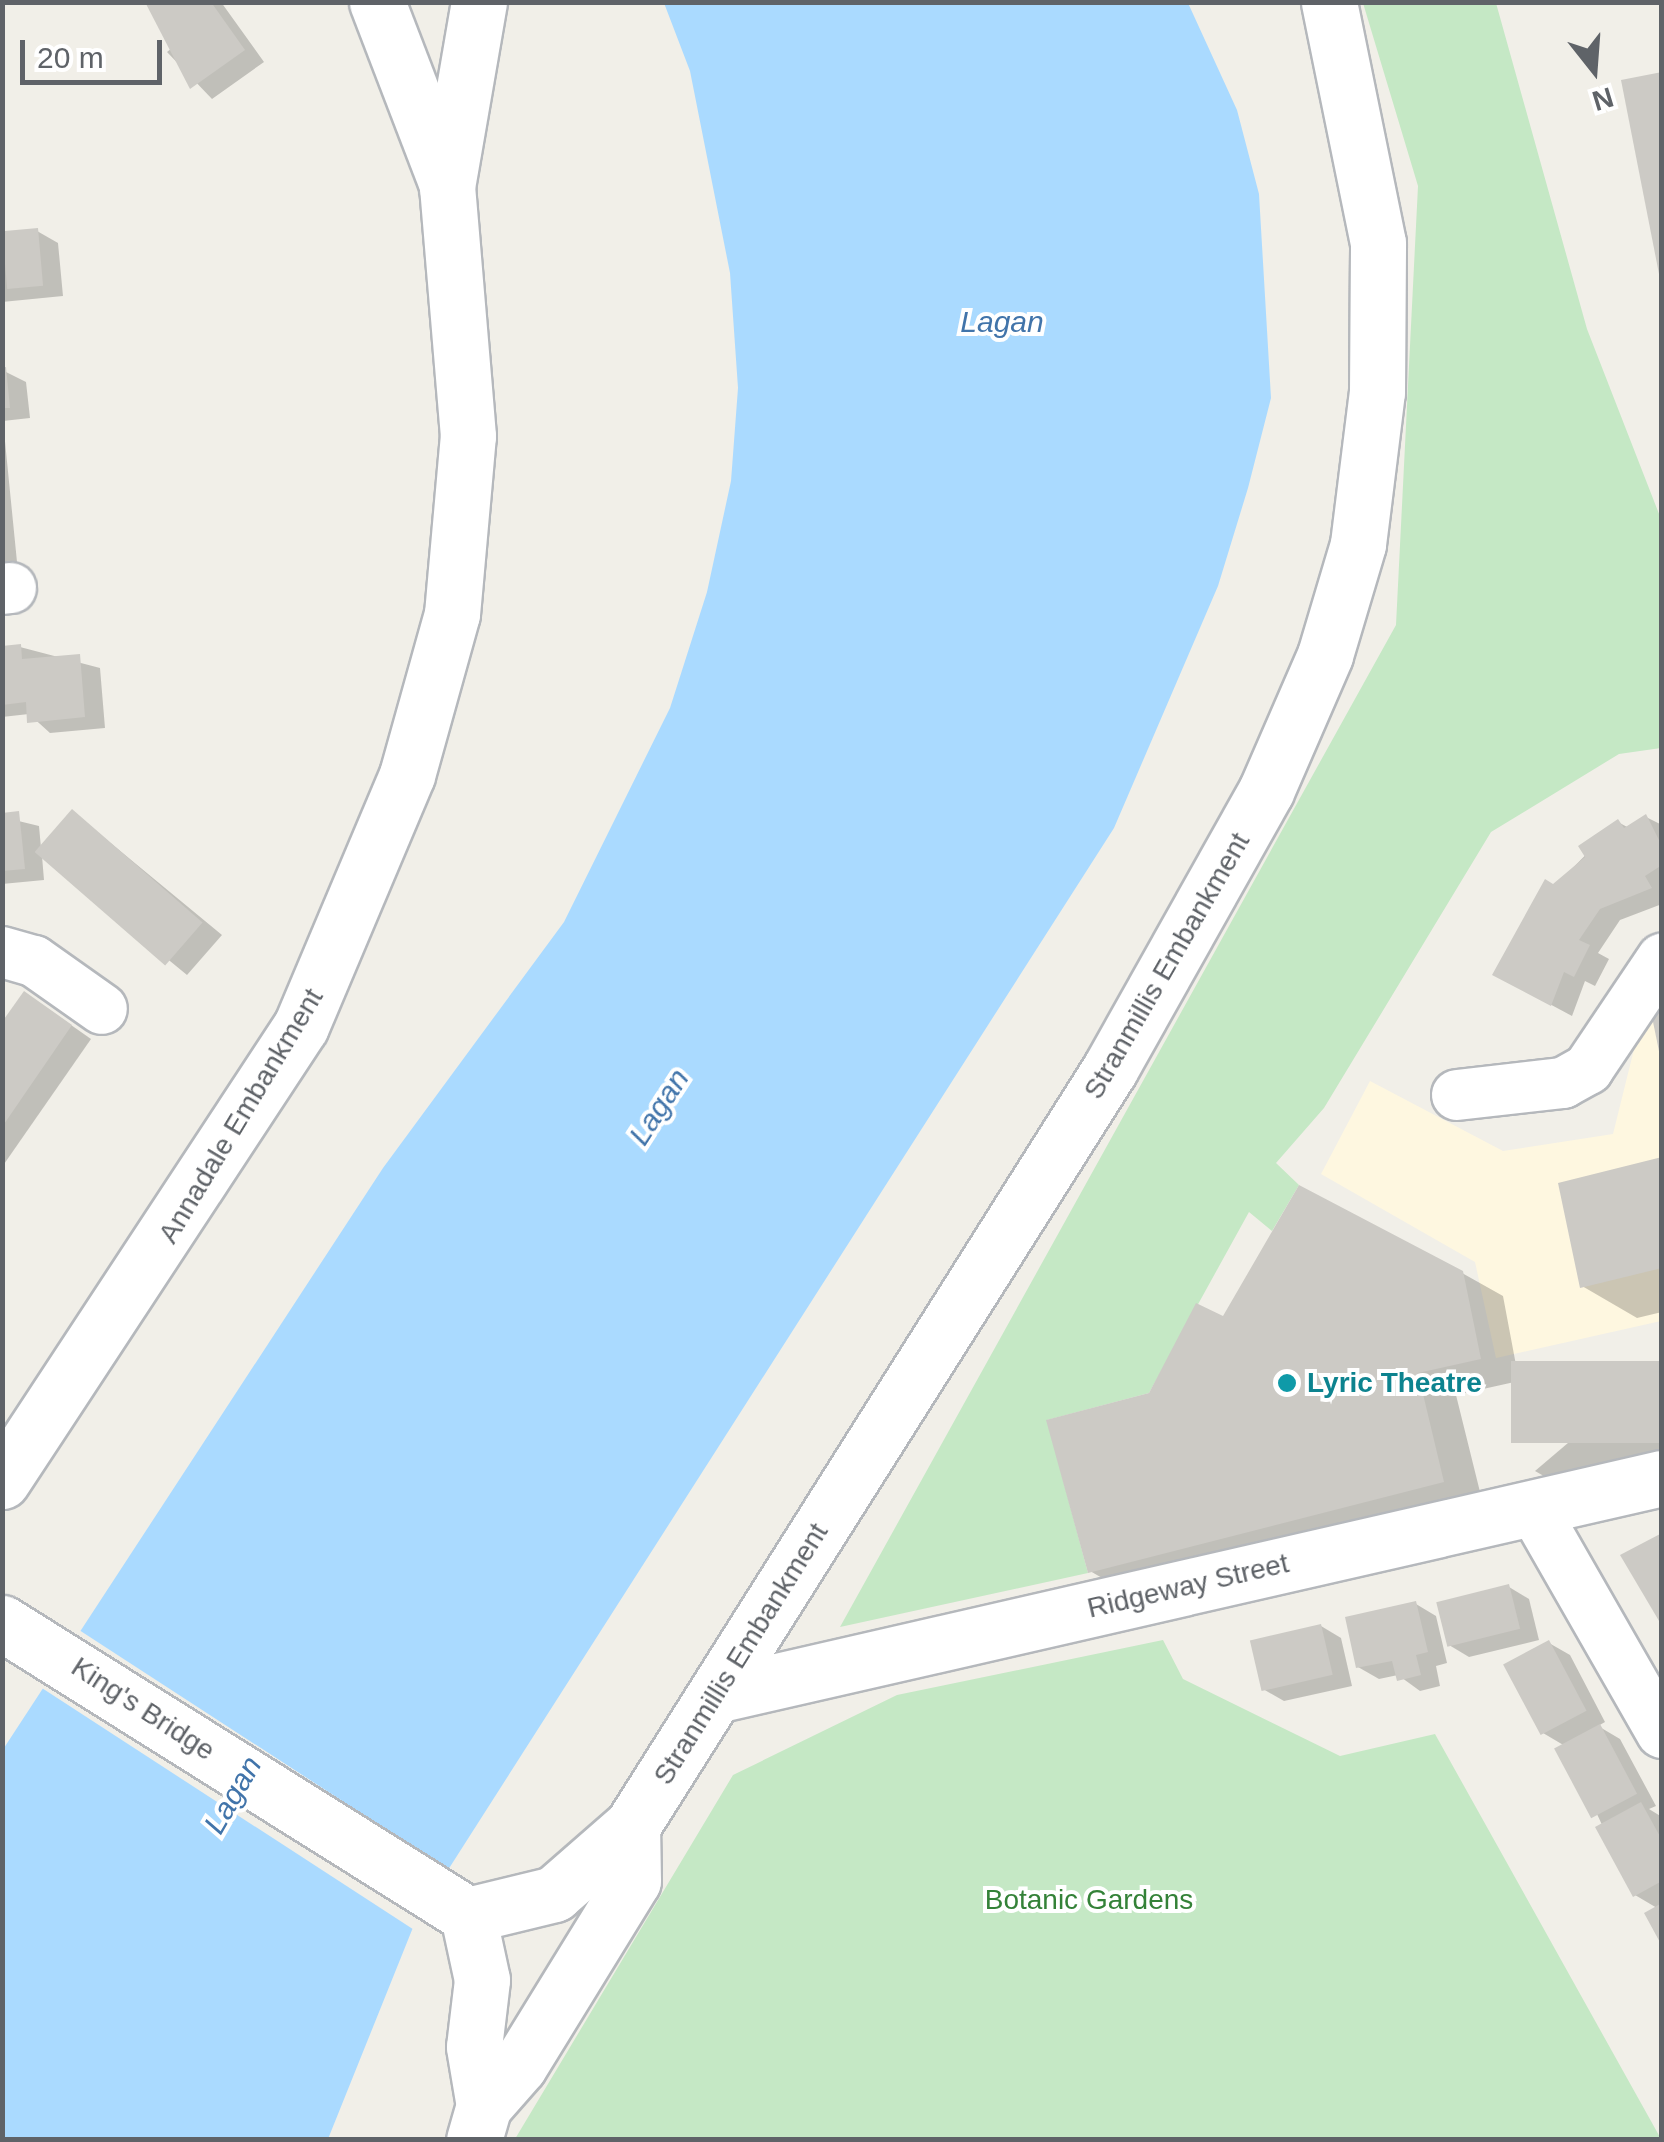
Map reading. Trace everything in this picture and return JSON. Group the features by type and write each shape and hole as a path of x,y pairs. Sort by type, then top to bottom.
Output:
{"street":[{"name":"Annadale Embankment","path":"377,2 447,187"},
{"name":"Annadale Embankment","path":"2,1482 301,1026 407,776 452,614 468,436 447,187 480,2"},
{"name":"Stranmillis Embankment","path":"455,1909 554,1894 632,1826 1110,1069 1266,791 1325,654 1358,544 1377,392 1378,243 1328,2"},
{"path":"2,952 34,961 102,1009"},
{"path":"1457,1095 1564,1084 1588,1069 1662,959"},
{"name":"Ridgeway Street","path":"716,1694 1662,1478"},
{"path":"1533,1508 1662,1734"},
{"name":"King's Bridge","path":"14,1626 455,1909"},
{"path":"479,2123 520,2066 632,1880 632,1826"},
{"path":"455,1909 482,1980 474,2047 479,2123"}],"shaded area":[{"path":"1661,996 1661,1321 1496,1358 1475,1262 1321,1174 1370,1081 1503,1151 1613,1134 1642,1017"}],"green space":[{"path":"1363,3 1496,3 1587,329 1661,519 1661,748 1619,754 1491,832 1324,1108 1276,1163 1299,1185 1272,1231 1249,1212 1149,1393 1047,1420 1088,1573 840,1627 1396,625 1418,186"},
{"name":"Botanic Gardens","path":"1163,1640 1183,1679 1340,1756 1435,1734 1661,2139 515,2139 733,1775 897,1695"}],"water":[{"name":"Lagan","path":"664,3 1188,3 1237,110 1259,194 1271,398 1218,586 1114,828 416,1920 328,2139 3,2139 2,1751 383,1168 564,922 670,708 707,592 731,481 738,388 730,273 690,71"}],"pier":[{"path":"76,1628 453,1873 416,1931 38,1686"}],"building":[{"path":"145,2 211,2 245,50 190,89"},
{"path":"1662,72 1662,279 1660,279 1621,80"},
{"path":"38,228 43,286 7,289 2,231"},
{"path":"6,367 10,408 2,408 2,368"},
{"path":"21,644 22,659 80,654 85,717 27,723 26,702 2,705 2,646"},
{"path":"72,809 203,922 165,966 35,852"},
{"path":"19,811 25,869 2,871 2,813"},
{"path":"1646,814 1662,846 1662,865 1645,876 1652,888 1600,909 1579,940 1590,945 1574,977 1564,972 1551,1006 1492,975 1545,879 1553,884 1585,857 1578,846 1618,819 1624,828"},
{"path":"24,991 72,1025 2,1127 2,1022"},
{"path":"1662,1009 1662,1056 1660,1056 1651,1012"},
{"path":"1662,1157 1662,1268 1580,1288 1558,1183"},
{"name":"Lyric Theatre","path":"1299,1185 1463,1271 1481,1359 1418,1373 1444,1482 1088,1573 1046,1420 1149,1393 1196,1303 1223,1316"},
{"path":"1511,1361 1662,1361 1662,1443 1511,1443"},
{"path":"1662,1533 1662,1626 1620,1555"},
{"path":"1509,1584 1520,1629 1447,1647 1436,1602"},
{"path":"1416,1601 1428,1652 1416,1655 1421,1675 1397,1681 1392,1661 1356,1668 1345,1617"},
{"path":"1321,1624 1333,1675 1262,1691 1250,1640"},
{"path":"1549,1640 1587,1711 1541,1735 1503,1664"},
{"path":"1600,1724 1637,1794 1591,1818 1554,1748"},
{"path":"1641,1802 1662,1840 1662,1881 1633,1897 1595,1827"},
{"path":"1662,1903 1662,1946 1644,1913"}],"place":[{"name":"Lyric Theatre","path":"1287,1383"}]}
